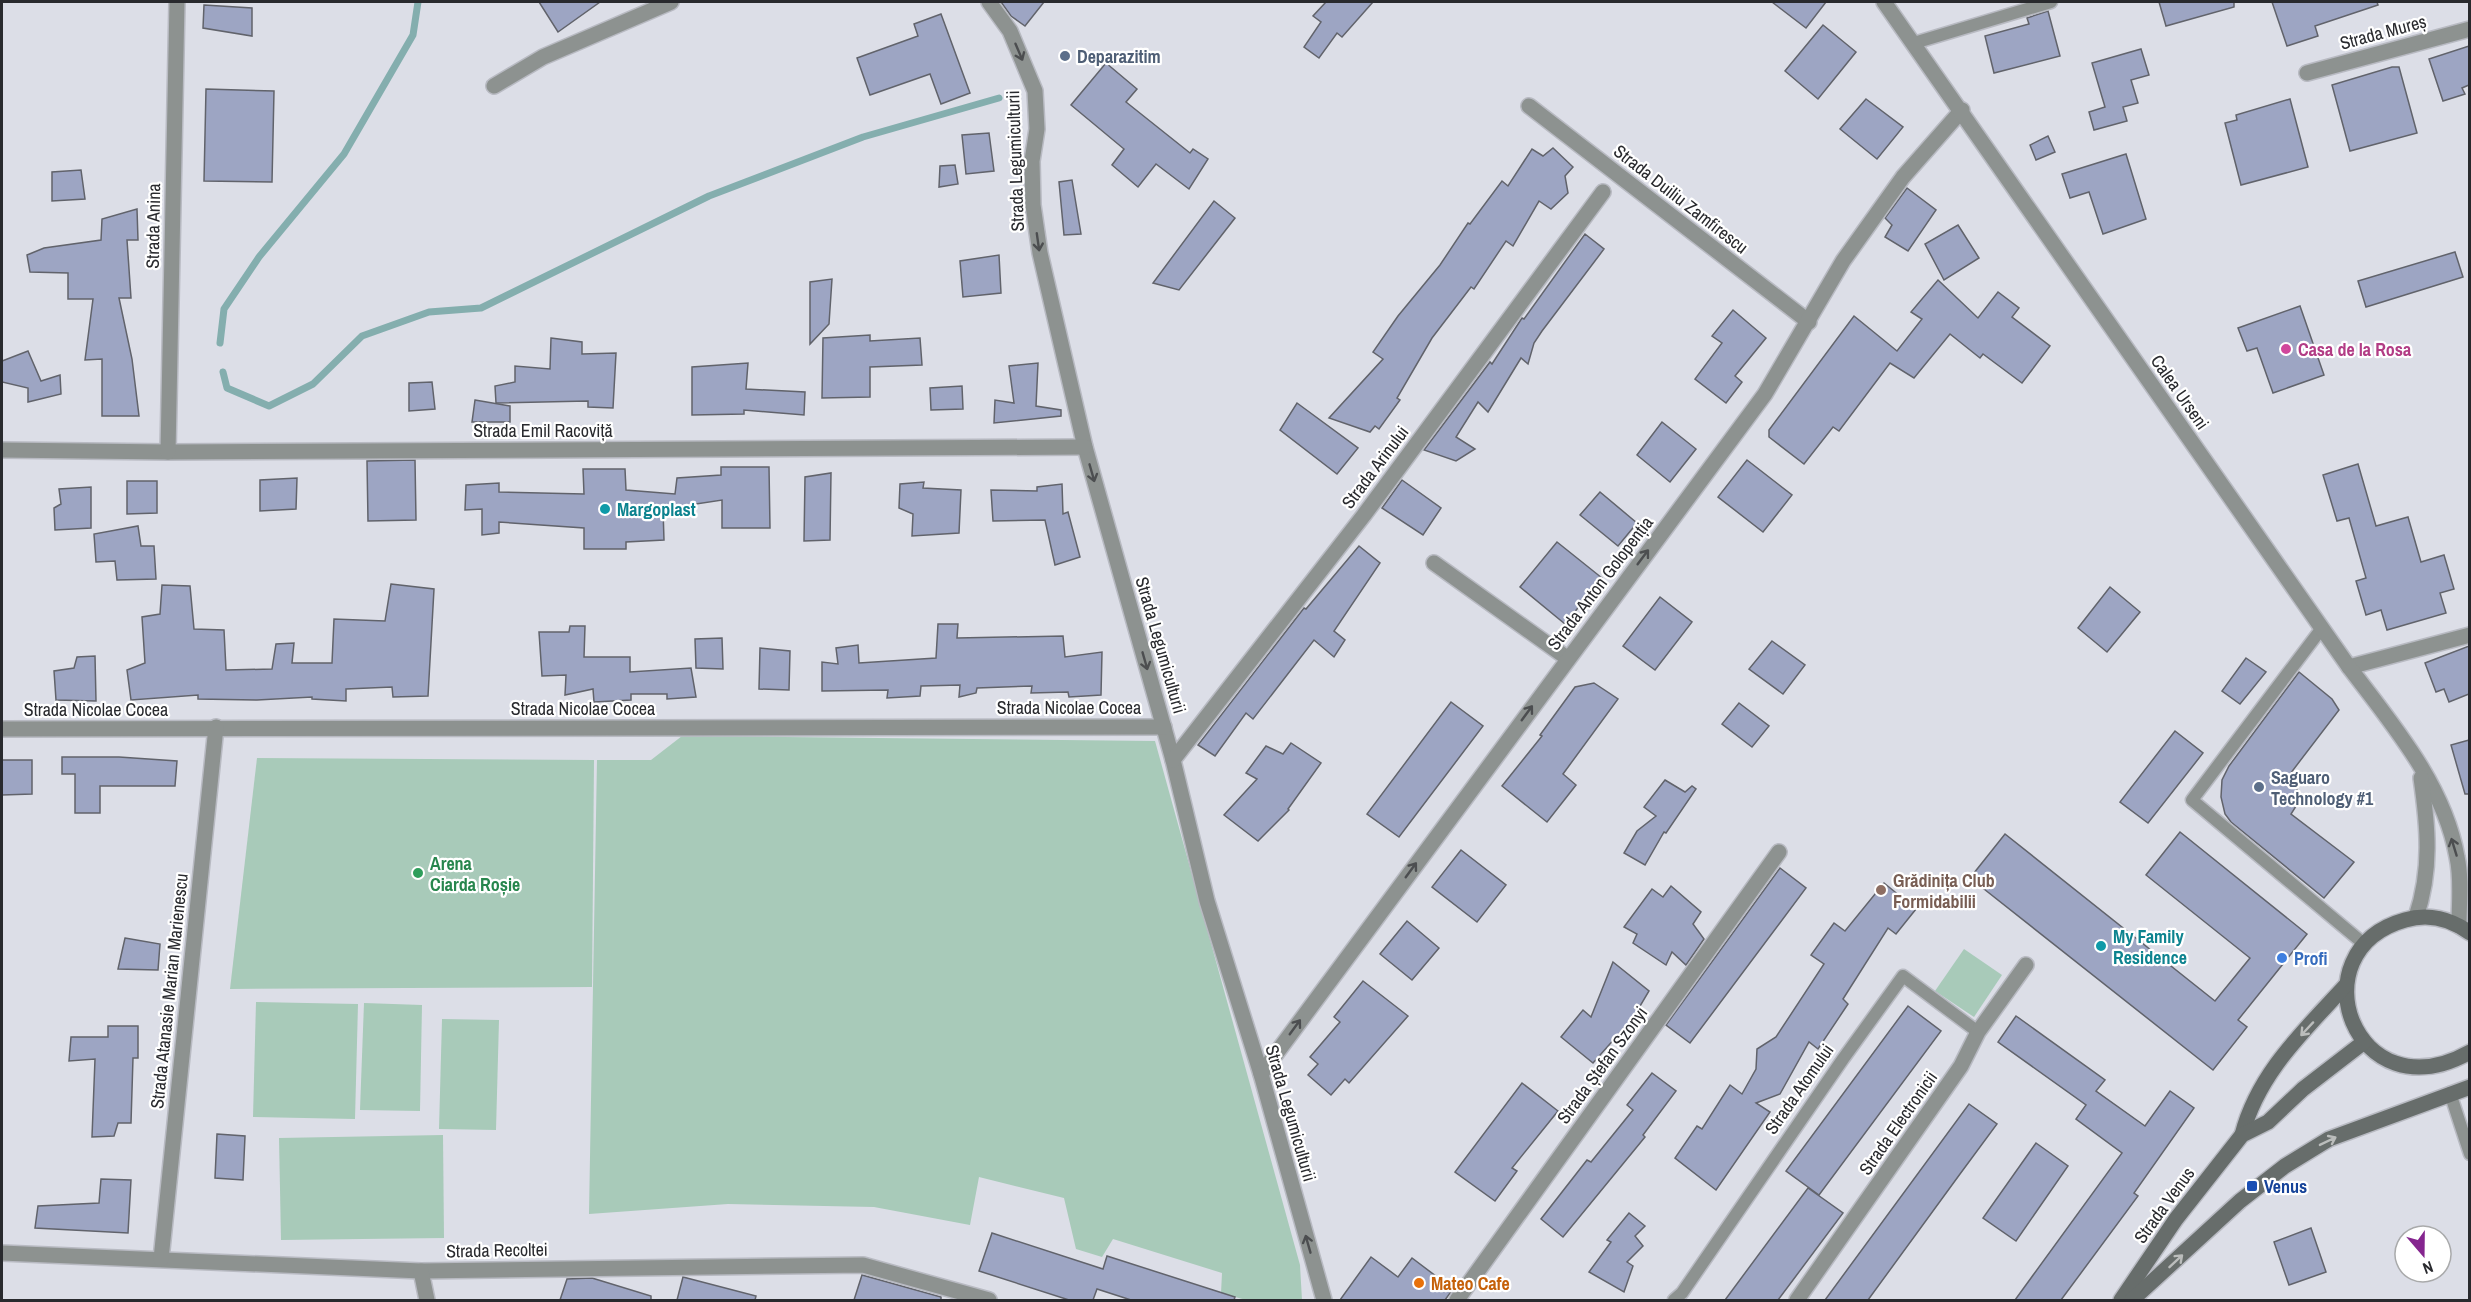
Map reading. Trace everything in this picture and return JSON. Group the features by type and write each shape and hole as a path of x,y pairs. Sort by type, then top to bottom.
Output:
{"main road":[{"path":"2467,931 2445,920 2416,917 2387,925 2364,944 2355,956 2346,986 2347,1006 2353,1025 2364,1042 2382,1057 2402,1066 2425,1069 2447,1064 2469,1052"},
{"name":"Strada Venus","path":"2121,1300 2176,1219 2242,1135 2249,1108 2279,1059 2346,986"},
{"name":"Strada Venus","path":"2242,1135 2268,1122 2311,1083 2364,1042"},
{"path":"2447,1064 2469,1066"},
{"path":"2132,1300 2240,1201 2285,1166 2329,1139 2469,1087"}],"street":[{"name":"Strada Anina","path":"168,452 177,2"},
{"path":"494,86 543,57 671,2"},
{"name":"Strada Legumiculturii","path":"989,2 1010,31 1035,92 1037,129 1032,161 1033,205 1040,253 1085,447 1173,760 1207,901 1261,1074 1324,1300"},
{"name":"Calea Urseni","path":"1884,2 1962,110 2349,667 2418,760 2445,818 2465,879 2467,931"},
{"name":"Strada Mureș","path":"2307,73 2469,29"},
{"name":"Strada Duiliu Zamfirescu","path":"1529,106 1809,322"},
{"name":"Strada Anton Golopenția","path":"1261,1074 1567,658 1765,394 1843,261 1890,196 1962,110"},
{"name":"Strada Arinului","path":"1173,760 1364,514 1603,192"},
{"name":"Strada Emil Racoviță","path":"2,450 168,452 1085,447"},
{"path":"1434,563 1567,658"},
{"path":"2349,667 2469,635"},
{"name":"Strada Nicolae Cocea","path":"2,729 1164,727"},
{"name":"Strada Atanasie Marian Marienescu","path":"161,1259 216,728"},
{"name":"Calea Urseni","path":"2416,917 2423,895 2428,856 2427,820 2418,760"},
{"name":"Strada Ștefan Szonyi","path":"1457,1300 1779,852"},
{"name":"Strada Electronicii","path":"1797,1300 1961,1066 1978,1032 2026,965"},
{"name":"Strada Recoltei","path":"2,1253 421,1271 863,1265 987,1300"},
{"path":"421,1271 427,1300"}],"lane":[{"path":"1914,43 2051,2"},
{"path":"2322,628 2192,800 2364,944"},
{"name":"Strada Atomului","path":"1674,1300 1682,1293 1903,976 1978,1032"},
{"path":"2450,1093 2469,1154"}],"green space":[{"path":"682,736 1155,741 1300,1265 1302,1300 1246,1300 1221,1293 1222,1273 1113,1239 1102,1257 1076,1249 1064,1198 979,1177 970,1225 874,1207 728,1204 589,1214 597,760 651,760"},
{"name":"Arena Ciarda Roșie","path":"257,758 594,760 592,987 230,989"},
{"path":"1964,949 2002,975 1974,1017 1935,991"},
{"path":"256,1002 358,1004 355,1119 253,1117"},
{"path":"364,1003 422,1005 420,1111 360,1110"},
{"path":"442,1019 499,1020 496,1130 439,1129"},
{"path":"443,1135 444,1238 281,1240 279,1138"}],"building":[{"path":"539,2 600,2 558,32"},
{"path":"1001,2 1044,2 1025,26 1011,16"},
{"path":"1326,2 1373,2 1342,37 1337,33 1319,58 1304,47 1321,22 1313,16"},
{"path":"1772,2 1826,2 1806,28"},
{"path":"2159,2 2234,2 2234,7 2166,26"},
{"path":"2272,2 2377,2 2378,5 2315,26 2318,36 2287,46"},
{"path":"204,5 252,8 252,36 203,28"},
{"path":"2048,11 2060,56 1994,73 1985,36 2029,24 2027,18"},
{"path":"941,14 970,93 941,104 930,74 870,95 857,58 918,36 914,24"},
{"path":"1823,25 1856,52 1818,99 1785,71"},
{"path":"2469,46 2469,85 2462,88 2465,94 2443,101 2429,59"},
{"path":"2141,49 2149,75 2131,80 2138,103 2123,107 2127,121 2094,130 2089,112 2105,107 2092,63"},
{"path":"1106,63 1137,89 1126,102 1190,153 1193,149 1208,159 1189,189 1156,164 1138,187 1112,165 1124,149 1071,105"},
{"path":"2392,67 2399,67 2417,133 2350,151 2332,85"},
{"path":"206,89 274,91 272,182 204,181"},
{"path":"1866,99 1903,127 1877,159 1840,129"},
{"path":"2290,99 2308,167 2241,185 2225,123 2237,120 2236,115"},
{"path":"989,133 994,171 966,174 962,135"},
{"path":"2048,136 2055,152 2036,160 2030,145"},
{"path":"1553,148 1573,167 1565,176 1568,193 1551,209 1539,201 1513,246 1506,241 1474,289 1471,287 1432,338 1397,398 1400,400 1379,429 1375,426 1370,432 1329,418 1383,359 1373,352 1398,316 1440,265 1468,223 1470,224 1502,181 1508,186 1532,149 1543,156"},
{"path":"2126,154 2146,219 2103,234 2089,192 2070,198 2062,174"},
{"path":"955,165 958,184 939,187 940,166"},
{"path":"81,170 85,199 52,201 52,172"},
{"path":"1072,180 1081,234 1064,235 1059,182"},
{"path":"1907,188 1936,210 1908,251 1885,237 1892,225 1885,218"},
{"path":"1214,201 1235,218 1179,290 1153,283"},
{"path":"137,209 138,240 127,240 131,298 119,298 132,359 139,416 102,416 102,359 85,360 93,299 68,299 68,273 30,272 27,255 44,248 101,240 102,219"},
{"path":"1958,225 1979,258 1944,280 1925,244"},
{"path":"1585,234 1604,249 1534,343 1528,364 1521,358 1488,412 1478,402 1456,437 1475,449 1456,461 1424,450 1490,362 1492,364 1522,318 1524,319"},
{"path":"2455,252 2463,277 2366,307 2358,281"},
{"path":"999,255 1001,293 963,297 960,261"},
{"path":"832,279 829,324 810,344 810,282"},
{"path":"1938,280 1978,318 1998,292 2019,308 2012,317 2050,346 2022,383 1983,354 1980,358 1950,334 1914,378 1890,363 1839,431 1833,427 1804,464 1769,437 1769,430 1854,316 1897,351 1922,319 1911,312"},
{"name":"Casa de la Rosa","path":"2300,306 2324,375 2273,393 2257,348 2247,351 2238,328"},
{"path":"1733,310 1766,338 1735,376 1742,382 1726,403 1695,379 1722,343 1712,336"},
{"path":"870,335 870,341 920,338 922,365 870,367 870,397 822,398 823,338"},
{"path":"551,338 582,342 582,354 616,353 613,408 588,407 588,401 496,403 495,386 515,382 515,366 550,369"},
{"path":"28,351 41,381 60,375 61,394 28,402 28,388 2,382 2,361"},
{"path":"748,363 746,389 805,392 804,415 744,410 744,414 692,415 692,367"},
{"path":"1038,363 1036,406 1061,410 1061,416 994,423 995,400 1014,403 1009,366"},
{"path":"432,382 435,409 409,411 409,383"},
{"path":"962,386 963,409 931,410 930,388"},
{"path":"475,400 510,406 510,422 472,422"},
{"path":"1297,403 1358,448 1337,474 1280,430"},
{"path":"1662,422 1696,449 1670,482 1637,455"},
{"path":"415,460 416,520 368,521 367,461"},
{"path":"1747,460 1792,495 1763,532 1718,497"},
{"path":"2358,464 2376,526 2408,517 2421,562 2444,555 2454,589 2440,593 2446,613 2387,630 2381,610 2366,615 2356,581 2366,578 2349,518 2337,521 2323,475"},
{"path":"721,467 769,467 770,528 722,528 722,500 663,509 664,540 626,542 626,549 584,549 584,528 499,522 499,533 482,535 482,509 465,510 466,485 499,483 499,492 584,494 583,469 625,469 626,490 675,494 677,478 721,475"},
{"path":"831,473 830,540 804,541 805,477"},
{"path":"297,478 296,509 260,511 260,480"},
{"path":"1402,480 1441,508 1423,535 1382,508"},
{"path":"127,481 157,481 157,513 127,514"},
{"path":"924,482 923,488 961,490 959,533 912,536 913,514 899,508 900,484"},
{"path":"1062,484 1063,514 1068,512 1080,557 1055,565 1045,520 993,521 991,490 1037,491 1037,487"},
{"path":"91,487 91,528 55,530 54,508 61,504 59,489"},
{"path":"1600,492 1637,523 1618,546 1580,515"},
{"path":"138,526 141,546 154,546 156,579 117,580 115,561 96,562 94,534"},
{"path":"1557,542 1602,578 1565,624 1520,587"},
{"path":"1359,546 1380,563 1334,631 1345,640 1334,657 1314,640 1253,719 1246,713 1215,756 1198,745 1304,608 1306,609"},
{"path":"391,584 434,589 428,696 393,697 392,687 346,689 346,701 312,699 312,697 257,700 198,699 198,695 131,700 127,670 145,663 142,617 160,614 162,585 190,586 194,629 224,630 226,670 272,669 276,644 294,643 292,663 332,663 334,619 385,621"},
{"path":"2110,587 2140,612 2107,652 2078,628"},
{"path":"1660,597 1692,622 1655,670 1623,646"},
{"path":"938,624 958,624 957,638 1063,636 1065,657 1102,652 1101,695 1069,697 1068,692 1031,693 1032,686 977,688 976,693 959,697 960,685 921,686 920,696 887,698 888,690 822,691 822,662 838,664 836,648 858,645 859,663 936,658"},
{"path":"570,626 585,626 584,657 630,657 630,672 691,668 696,697 667,699 667,694 631,694 631,700 594,702 593,689 565,695 566,675 542,676 539,632 569,632"},
{"path":"722,638 723,669 696,668 695,639"},
{"path":"1772,641 1805,665 1783,694 1749,669"},
{"path":"2469,646 2469,694 2449,702 2444,689 2436,692 2425,663"},
{"path":"760,648 790,651 789,690 759,689"},
{"path":"95,656 96,701 56,700 54,671 74,668 77,657"},
{"path":"2246,658 2266,672 2240,704 2222,691"},
{"name":"Saguaro Technology #1","path":"2299,672 2332,699 2339,710 2290,774 2298,792 2298,803 2291,814 2354,862 2324,898 2231,822 2225,814 2221,797 2222,780 2229,766"},
{"path":"1594,683 1618,699 1563,774 1576,785 1547,822 1502,786 1542,736 1540,735 1575,687"},
{"path":"1451,702 1483,726 1399,837 1367,814"},
{"path":"1739,703 1769,726 1752,747 1722,724"},
{"path":"2175,731 2203,753 2148,823 2120,802"},
{"path":"2469,740 2469,794 2465,794 2451,745"},
{"path":"1291,743 1321,763 1289,810 1258,841 1224,815 1257,779 1246,773 1266,746 1283,754"},
{"path":"62,757 119,757 177,761 175,786 100,786 100,813 75,813 75,774 62,774"},
{"path":"2,760 32,760 32,794 2,795"},
{"path":"1665,780 1685,792 1692,786 1696,789 1666,833 1664,832 1645,865 1624,853 1637,831 1656,816 1644,807"},
{"name":"My Family Residence","path":"2180,832 2307,934 2238,1020 2247,1027 2213,1070 1970,878 2005,834 2215,1001 2250,958 2146,875"},
{"path":"1461,850 1506,885 1477,922 1432,887"},
{"path":"1780,868 1806,888 1690,1043 1666,1025"},
{"path":"1884,883 1916,909 1896,934 1888,928 1843,999 1848,1004 1818,1049 1809,1042 1780,1094 1756,1103 1770,1112 1716,1190 1675,1158 1697,1126 1702,1129 1730,1085 1742,1094 1756,1069 1757,1049 1776,1037 1824,964 1811,955 1834,923 1845,931"},
{"path":"1671,886 1701,912 1693,924 1704,939 1686,965 1672,952 1666,965 1633,943 1637,934 1624,927 1652,889 1663,897"},
{"path":"1407,921 1439,948 1412,980 1380,954"},
{"path":"125,938 160,944 158,970 118,969"},
{"path":"1613,962 1649,991 1633,1018 1593,1063 1561,1037 1583,1010 1591,1017"},
{"path":"1363,981 1408,1016 1349,1083 1345,1079 1331,1095 1308,1075 1318,1064 1310,1057 1340,1022 1334,1017"},
{"path":"1908,1006 1941,1031 1819,1195 1786,1171"},
{"path":"2016,1016 2105,1080 2096,1091 2145,1126 2170,1091 2194,1108 2134,1193 2138,1196 2061,1300 2015,1300 2122,1153 2076,1119 2086,1105 1998,1042"},
{"path":"108,1026 138,1026 138,1058 133,1058 131,1123 118,1123 114,1136 92,1137 95,1059 69,1061 71,1037 108,1037"},
{"path":"1652,1073 1676,1091 1643,1135 1645,1137 1563,1237 1541,1219 1587,1160 1591,1162 1633,1110 1627,1105"},
{"path":"1522,1083 1558,1111 1512,1168 1517,1171 1495,1201 1455,1172"},
{"path":"1969,1104 1997,1124 1868,1300 1825,1300"},
{"path":"217,1134 245,1136 243,1180 215,1178"},
{"path":"2036,1143 2068,1166 2016,1241 1983,1218"},
{"path":"101,1179 131,1180 128,1233 35,1228 38,1206 99,1203"},
{"path":"1808,1188 1843,1213 1778,1300 1725,1300"},
{"path":"1629,1213 1645,1226 1635,1236 1643,1246 1627,1262 1633,1266 1624,1292 1589,1272 1611,1242 1607,1240"},
{"path":"2311,1228 2326,1272 2289,1285 2274,1242"},
{"path":"992,1233 1103,1269 1107,1256 1235,1297 1234,1300 1131,1300 1097,1289 1093,1300 1069,1300 979,1271"},
{"path":"1371,1257 1398,1277 1412,1258 1453,1289 1445,1300 1340,1300"},
{"path":"862,1275 941,1297 941,1300 854,1300"},
{"path":"683,1277 756,1296 755,1300 677,1300"},
{"path":"592,1278 651,1296 651,1300 560,1300 567,1279"}],"waterway":[{"path":"220,343 224,309 259,257 344,154 413,35 418,2"},
{"path":"223,372 227,388 269,406 313,384 362,336 429,312 481,308 709,196 863,137 999,98"}],"place":[{"name":"Deparazitim","path":"1065,56"},
{"name":"Casa de la Rosa","path":"2286,349"},
{"name":"Margoplast","path":"605,509"},
{"name":"Saguaro Technology #1","path":"2259,787"},
{"name":"Arena Ciarda Roșie","path":"418,873"},
{"name":"Grădinița Club Formidabilii","path":"1881,890"},
{"name":"My Family Residence","path":"2101,946"},
{"name":"Profi","path":"2282,958"},
{"name":"Venus","path":"2252,1186"},
{"name":"Mateo Cafe","path":"1419,1283"}]}
